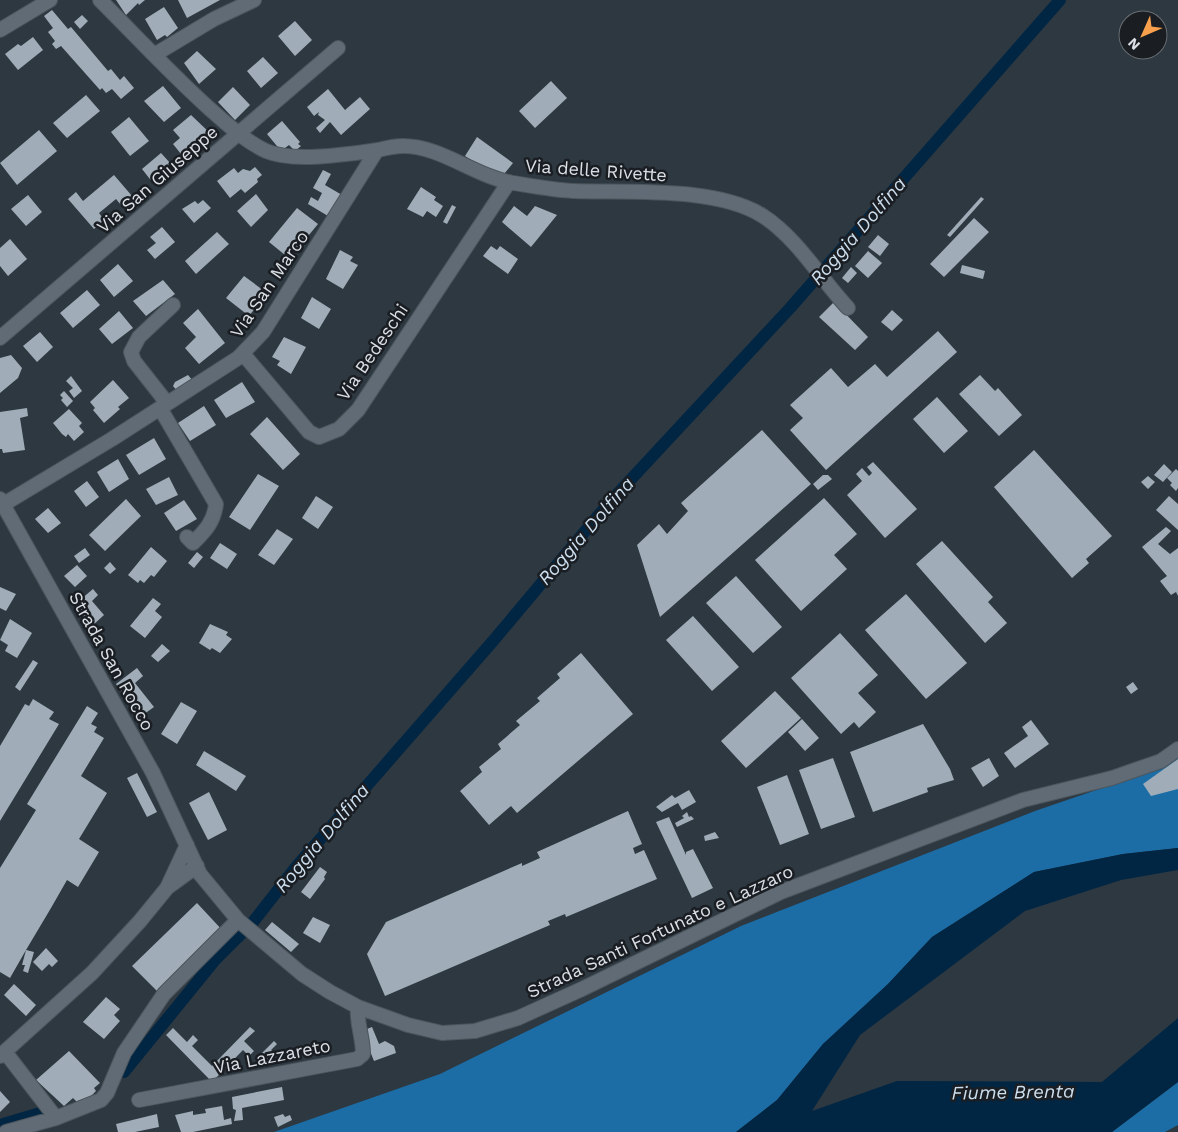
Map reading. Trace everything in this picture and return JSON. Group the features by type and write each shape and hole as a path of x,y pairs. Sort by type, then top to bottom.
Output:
{"street":[{"path":"0,30 50,0"},
{"name":"Via delle Rivette","path":"100,0 192,93 238,134 268,151 284,156 377,150 401,146 433,150 454,162 508,182 571,191 675,194 716,199 745,207 763,216 781,230 848,308"},
{"path":"154,55 214,19 254,0"},
{"name":"Via San Giuseppe","path":"0,338 338,48"},
{"name":"Via San Marco","path":"2,501 164,406 244,355 263,332 377,150"},
{"name":"Via Bedeschi","path":"244,355 309,432 319,437 331,435 339,430 358,410 508,182"},
{"path":"173,305 139,337 132,352 134,362 164,406 216,504 214,518 206,529 193,543 186,537"},
{"name":"Strada San Rocco","path":"2,501 153,773 187,845"},
{"name":"Strada Santi Fortunato e Lazzaro","path":"187,845 200,874 241,922 302,974 358,1006 408,1024 442,1032 475,1031 518,1018 582,989 780,892 1023,800 1112,778 1161,761 1178,749"},
{"path":"167,888 187,845"},
{"path":"56,1118 2,1054 92,974 167,888 196,866"},
{"path":"6,1132 56,1118 100,1100 108,1093 124,1053 164,994 241,922"},
{"name":"Via Lazzareto","path":"139,1100 357,1059 363,1054 363,1042 357,1015 358,1006"}],"shaded area":[{"path":"1178,753 1178,848 1123,854 1034,872 932,937 888,984 823,1044 777,1100 736,1132 274,1132 440,1074 741,926 1035,811 1143,774"},
{"path":"1178,1082 1178,1125 1165,1132 1112,1132"}],"water":[{"name":"Fiume Brenta","path":"1178,848 1178,870 1121,880 1025,911 860,1035 812,1111 897,1081 1102,1082 1178,1018 1178,1082 1112,1132 736,1132 777,1100 823,1044 888,984 932,937 1034,872 1123,854"}],"building":[{"path":"116,0 145,0 139,5 138,3 126,15"},
{"path":"178,0 220,0 187,18"},
{"path":"164,7 178,28 167,37 165,35 157,40 145,19"},
{"path":"52,10 68,29 71,27 108,71 111,69 120,80 124,76 134,88 121,99 112,89 106,93 102,88 100,90 61,46 56,49 52,44 55,41 48,32 53,28 44,16"},
{"path":"82,15 88,21 80,29 74,22"},
{"path":"295,21 312,40 295,56 278,36"},
{"path":"33,37 43,50 18,70 5,54 18,44 21,46"},
{"path":"197,51 216,69 199,84 184,63"},
{"path":"263,57 278,73 261,88 247,71"},
{"path":"551,81 567,98 535,128 519,111"},
{"path":"163,86 181,108 164,122 144,101"},
{"path":"233,87 250,105 235,120 218,102"},
{"path":"328,89 345,110 360,97 370,109 341,135 330,122 320,133 316,128 325,120 318,115 319,112 314,116 307,107"},
{"path":"86,95 100,111 67,138 53,123"},
{"path":"191,115 211,134 190,152 187,148 181,154 173,144 180,138 173,130"},
{"path":"129,117 149,141 130,156 111,132"},
{"path":"282,121 300,142 298,144 301,146 295,151 289,145 281,151 267,134"},
{"path":"39,130 57,151 17,185 0,163"},
{"path":"477,137 513,163 500,179 465,156"},
{"path":"161,153 171,164 164,170 166,172 153,183 142,169"},
{"path":"255,167 262,175 257,179 258,182 245,193 241,189 230,198 217,181 234,168 238,173 243,169 250,171"},
{"path":"323,170 331,174 325,185 342,195 328,216 308,204 311,197 318,201 322,193 313,188"},
{"path":"114,175 132,196 121,205 116,199 99,213 104,220 94,229 68,199 76,192 83,201"},
{"path":"421,187 436,197 434,200 443,206 436,217 427,211 423,217 407,209"},
{"path":"256,194 268,210 251,227 237,211"},
{"path":"28,195 42,212 26,226 11,209"},
{"path":"981,197 984,199 950,237 947,235"},
{"path":"203,200 211,208 194,223 182,209 195,201 198,204"},
{"path":"452,205 456,207 447,224 443,222"},
{"path":"514,206 527,216 535,206 557,215 531,247 502,222"},
{"path":"297,208 318,224 295,252 291,248 285,255 269,242"},
{"path":"974,218 989,232 944,277 930,264"},
{"path":"162,227 175,242 155,259 147,250 156,243 150,237"},
{"path":"217,232 229,244 196,274 185,261"},
{"path":"878,235 889,244 880,256 868,247"},
{"path":"10,239 27,259 8,276 0,266 0,248"},
{"path":"491,246 497,250 500,246 518,259 508,274 483,256"},
{"path":"340,250 353,257 350,261 358,265 343,289 326,279"},
{"path":"868,251 882,263 868,278 855,266"},
{"path":"118,264 133,281 114,297 100,280"},
{"path":"962,265 985,271 983,279 960,273"},
{"path":"851,267 857,273 848,283 842,278"},
{"path":"244,276 267,293 249,316 226,298"},
{"path":"163,280 175,294 146,316 133,301"},
{"path":"87,290 100,305 73,328 60,313"},
{"path":"312,297 331,309 319,329 301,318"},
{"path":"834,302 868,337 855,350 819,317"},
{"path":"198,309 225,343 199,364 185,348 196,337 183,323"},
{"path":"892,310 903,320 892,331 881,322"},
{"path":"119,311 133,328 112,344 99,329"},
{"path":"938,331 957,352 826,470 790,430 803,418 790,405 831,368 848,387 875,364 887,377"},
{"path":"40,332 53,347 37,362 23,346"},
{"path":"284,337 306,347 291,374 277,365 280,361 272,357"},
{"path":"11,355 22,368 18,378 0,393 0,358"},
{"path":"188,375 193,381 178,392 173,386 175,382"},
{"path":"980,375 995,391 998,388 1022,415 999,436 959,394"},
{"path":"71,376 82,391 74,398 69,391 73,388 66,381"},
{"path":"113,380 129,398 104,423 93,410 95,408 90,402"},
{"path":"242,382 255,402 226,418 214,400"},
{"path":"64,391 73,401 67,407 61,400 63,398 60,395"},
{"path":"937,397 968,431 944,453 913,419"},
{"path":"204,406 216,425 190,441 178,423"},
{"path":"27,408 28,416 20,418 25,450 3,453 2,449 0,449 0,412"},
{"path":"69,409 82,423 79,426 84,432 74,441 68,434 66,437 62,434 53,423"},
{"path":"267,417 300,454 283,470 250,434"},
{"path":"762,430 811,484 660,617 637,545 659,524 667,534 688,511 681,503"},
{"path":"154,438 166,459 139,475 126,455"},
{"path":"1034,450 1112,536 1086,559 1089,563 1072,578 994,487"},
{"path":"118,459 129,479 109,492 97,472"},
{"path":"873,462 917,509 885,538 847,495 862,481 856,474 862,468 869,476 872,473 867,467"},
{"path":"1164,464 1172,472 1163,482 1154,475"},
{"path":"1176,469 1178,471 1178,488 1176,491 1170,485 1172,483 1167,478"},
{"path":"258,474 279,486 250,530 229,517"},
{"path":"823,475 828,475 832,479 818,490 813,484"},
{"path":"1148,476 1155,482 1148,489 1141,482"},
{"path":"169,477 178,495 156,505 146,489"},
{"path":"87,481 99,497 86,507 74,491"},
{"path":"316,496 333,507 318,529 302,518"},
{"path":"1169,496 1178,504 1178,530 1156,510"},
{"path":"824,498 857,534 834,555 847,569 801,611 755,560"},
{"path":"126,499 141,516 105,551 89,535"},
{"path":"184,500 197,519 176,531 164,513"},
{"path":"48,508 61,523 48,533 35,519"},
{"path":"1166,527 1171,531 1158,544 1170,554 1178,548 1178,596 1176,592 1171,595 1160,581 1167,576 1142,547"},
{"path":"277,529 293,539 274,565 258,555"},
{"path":"942,541 993,597 988,602 1007,623 985,643 916,564"},
{"path":"220,543 237,554 227,569 210,558"},
{"path":"151,547 167,561 154,577 151,575 144,583 140,580 138,583 128,575"},
{"path":"85,548 90,555 79,563 74,556"},
{"path":"197,552 203,557 194,568 188,563"},
{"path":"110,562 116,569 110,574 104,568"},
{"path":"77,565 87,576 75,587 64,576"},
{"path":"736,576 782,627 753,653 706,603"},
{"path":"0,587 16,594 6,611 0,608"},
{"path":"93,589 98,595 92,601 104,615 92,626 74,605"},
{"path":"906,594 967,663 926,699 865,630"},
{"path":"153,598 161,604 155,611 162,617 145,638 130,626"},
{"path":"693,616 739,667 712,691 666,640"},
{"path":"10,619 32,633 17,658 5,651 8,645 0,640"},
{"path":"210,624 228,632 226,635 232,639 220,653 212,648 210,650 199,643"},
{"path":"840,633 878,675 858,693 876,712 859,728 854,722 841,734 791,678"},
{"path":"162,644 170,651 158,662 151,656"},
{"path":"581,653 633,714 517,813 511,806 489,825 460,791 482,772 479,767 501,749 498,744 520,725 516,721 540,701 537,698 560,678 557,674"},
{"path":"33,660 38,663 20,691 15,687"},
{"path":"137,668 143,676 135,683 154,707 140,717 116,684"},
{"path":"1133,682 1138,689 1131,694 1126,687"},
{"path":"775,691 801,718 746,768 721,741"},
{"path":"33,699 54,712 49,719 59,724 0,821 0,746 25,704 29,706"},
{"path":"181,702 197,711 177,744 161,734"},
{"path":"87,706 98,713 91,724 97,727 94,732 104,738 81,776 107,793 79,839 99,852 78,887 67,880 10,978 0,972 0,868 36,810 27,804"},
{"path":"802,719 819,738 805,751 788,732"},
{"path":"1031,720 1049,744 1015,768 1004,753 1028,736 1022,727"},
{"path":"923,724 950,769 954,780 927,788 928,792 873,812 850,752"},
{"path":"204,751 246,776 236,791 196,765"},
{"path":"833,758 855,817 821,829 799,770"},
{"path":"989,758 999,776 983,787 971,768"},
{"path":"1178,759 1178,789 1151,796 1143,784"},
{"path":"137,773 157,812 147,817 127,778"},
{"path":"787,775 809,834 780,845 757,787"},
{"path":"689,790 696,802 682,810 678,803 662,812 656,807 672,795 675,798"},
{"path":"209,792 227,830 208,840 189,803"},
{"path":"628,811 642,844 633,848 635,854 644,850 657,879 566,917 565,914 548,921 550,925 385,996 367,954 386,922 522,863 522,866 540,858 537,852"},
{"path":"687,812 689,817 691,816 694,819 677,827 675,823 684,818 682,816"},
{"path":"669,817 686,855 686,852 693,849 713,888 692,898 656,822"},
{"path":"715,832 719,838 705,841 704,836"},
{"path":"320,867 327,872 324,877 325,879 310,899 301,892"},
{"path":"197,903 224,932 160,994 132,966"},
{"path":"313,917 330,925 320,943 303,933"},
{"path":"272,922 299,944 291,952 265,930"},
{"path":"46,948 58,961 52,967 49,964 42,971 33,962"},
{"path":"26,950 34,952 28,973 23,971 25,965 22,965"},
{"path":"14,984 36,1005 26,1016 4,995"},
{"path":"106,997 120,1009 114,1015 120,1021 104,1039 83,1022"},
{"path":"250,1027 255,1031 244,1041 254,1051 249,1056 243,1050 212,1082 166,1035 173,1028 187,1042 193,1035 198,1040 192,1046 212,1066"},
{"path":"372,1027 379,1044 385,1041 394,1046 396,1053 374,1061 362,1031"},
{"path":"274,1041 277,1044 271,1050 277,1055 269,1063 261,1054"},
{"path":"69,1051 100,1083 94,1088 96,1091 81,1106 73,1098 64,1106 36,1080"},
{"path":"282,1087 284,1100 242,1108 243,1120 234,1121 236,1110 233,1109 232,1097"},
{"path":"0,1091 10,1102 0,1112"},
{"path":"222,1106 224,1120 231,1118 232,1124 193,1132 181,1132 175,1115 193,1111 193,1115 206,1113 205,1109"},
{"path":"157,1114 159,1127 135,1132 118,1132 116,1124"},
{"path":"283,1114 285,1117 290,1115 292,1120 278,1127 274,1117"}],"waterway":[{"name":"Roggia Dolfina","path":"124,1072 215,960 253,922 296,867 493,641 608,504 791,307 1060,0"},
{"name":"Roggia Dolfina","path":"0,1125 40,1113"}]}
